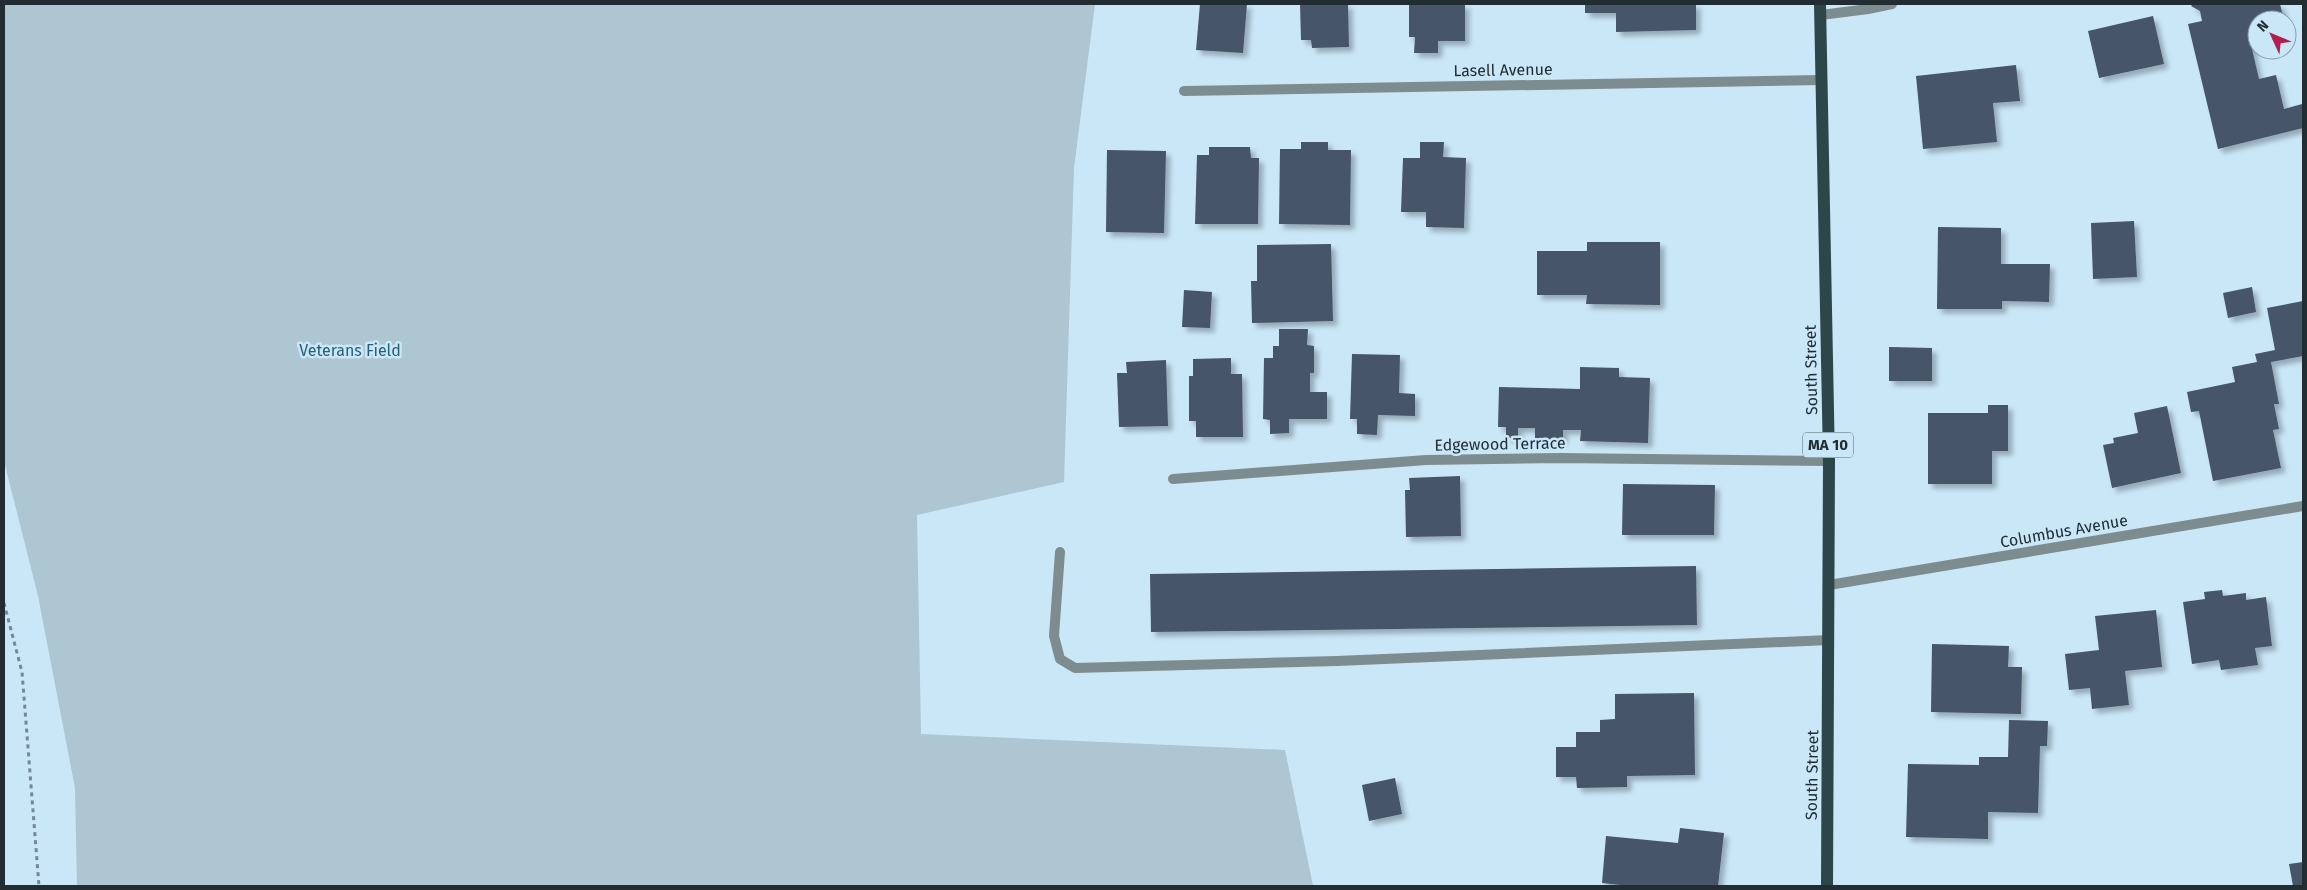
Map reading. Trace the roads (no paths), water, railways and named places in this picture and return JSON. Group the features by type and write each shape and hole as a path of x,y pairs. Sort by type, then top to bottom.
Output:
{"main road":[{"name":"South Street","path":"1820,9 1829,461 1826,886"}],"street":[{"path":"1820,9 1868,9 1892,4"},
{"name":"Lasell Avenue","path":"1184,91 1822,80"},
{"name":"Edgewood Terrace","path":"1173,479 1426,460 1560,458 1829,461"},
{"name":"Columbus Avenue","path":"1829,584 2303,506"},
{"path":"1060,552 1054,636 1060,659 1076,668 1337,661 1829,640"}],"park label":[{"name":"Veterans Field","path":"350,350"}]}
